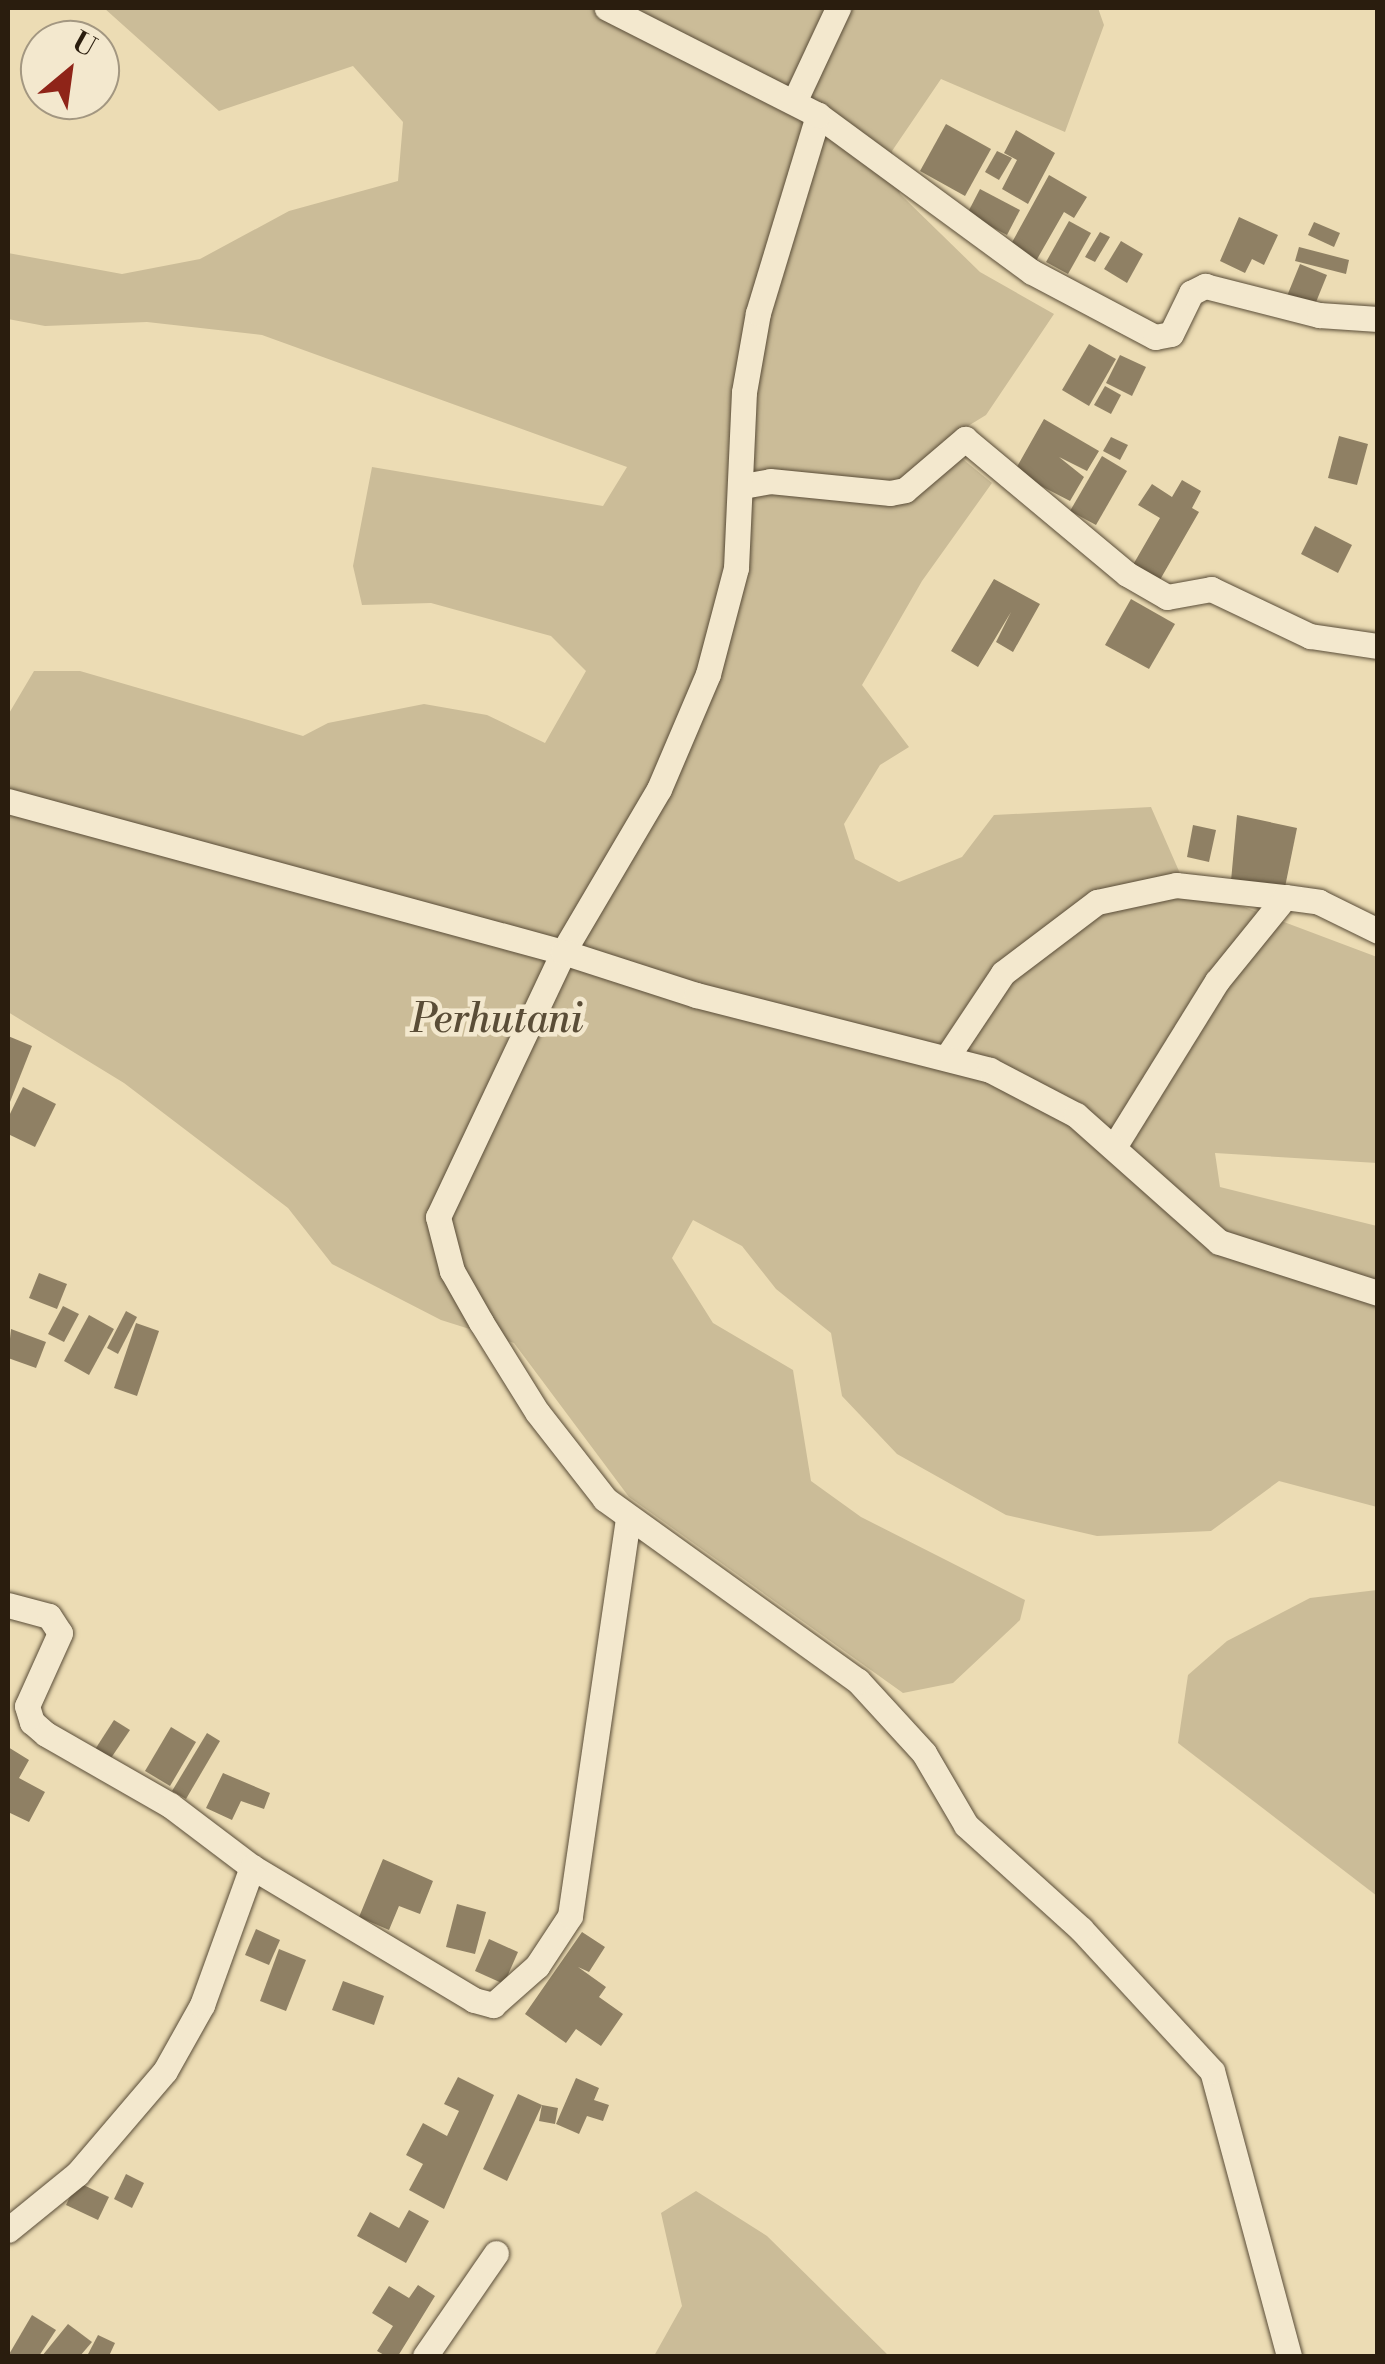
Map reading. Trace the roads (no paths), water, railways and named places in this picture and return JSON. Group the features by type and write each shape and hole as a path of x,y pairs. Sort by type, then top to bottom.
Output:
{"street":[{"path":"607,8 795,100 1032,272 1155,337 1171,334 1191,293 1205,286 1319,315 1378,318"},
{"path":"795,100 838,8"},
{"path":"818,115 758,313 744,392 743,486 736,568 698,704 659,789 562,952 444,1196 440,1242 537,1412 628,1520 858,1681 924,1753 966,1825 1081,1929 1212,2071 1289,2356"},
{"path":"743,486 770,481 905,490 966,440 1127,574 1167,597 1211,589 1329,642 1378,646"},
{"path":"8,801 562,952 696,995 949,1054 1030,1088 1114,1146 1218,1242 1378,1293"},
{"path":"949,1054 1003,973 1097,902 1176,885 1319,902 1378,931"},
{"path":"1114,1146 1217,981 1285,897"},
{"path":"8,1605 48,1616 60,1633 29,1697 32,1722 170,1805 252,1867 474,2000 494,2005 510,1996 570,1916 628,1520"},
{"path":"8,2230 77,2174 165,2071 202,2006 252,1867"},
{"path":"425,2356 496,2253"}],"park label":[{"name":"Perhutani","path":"497,1020"}]}
